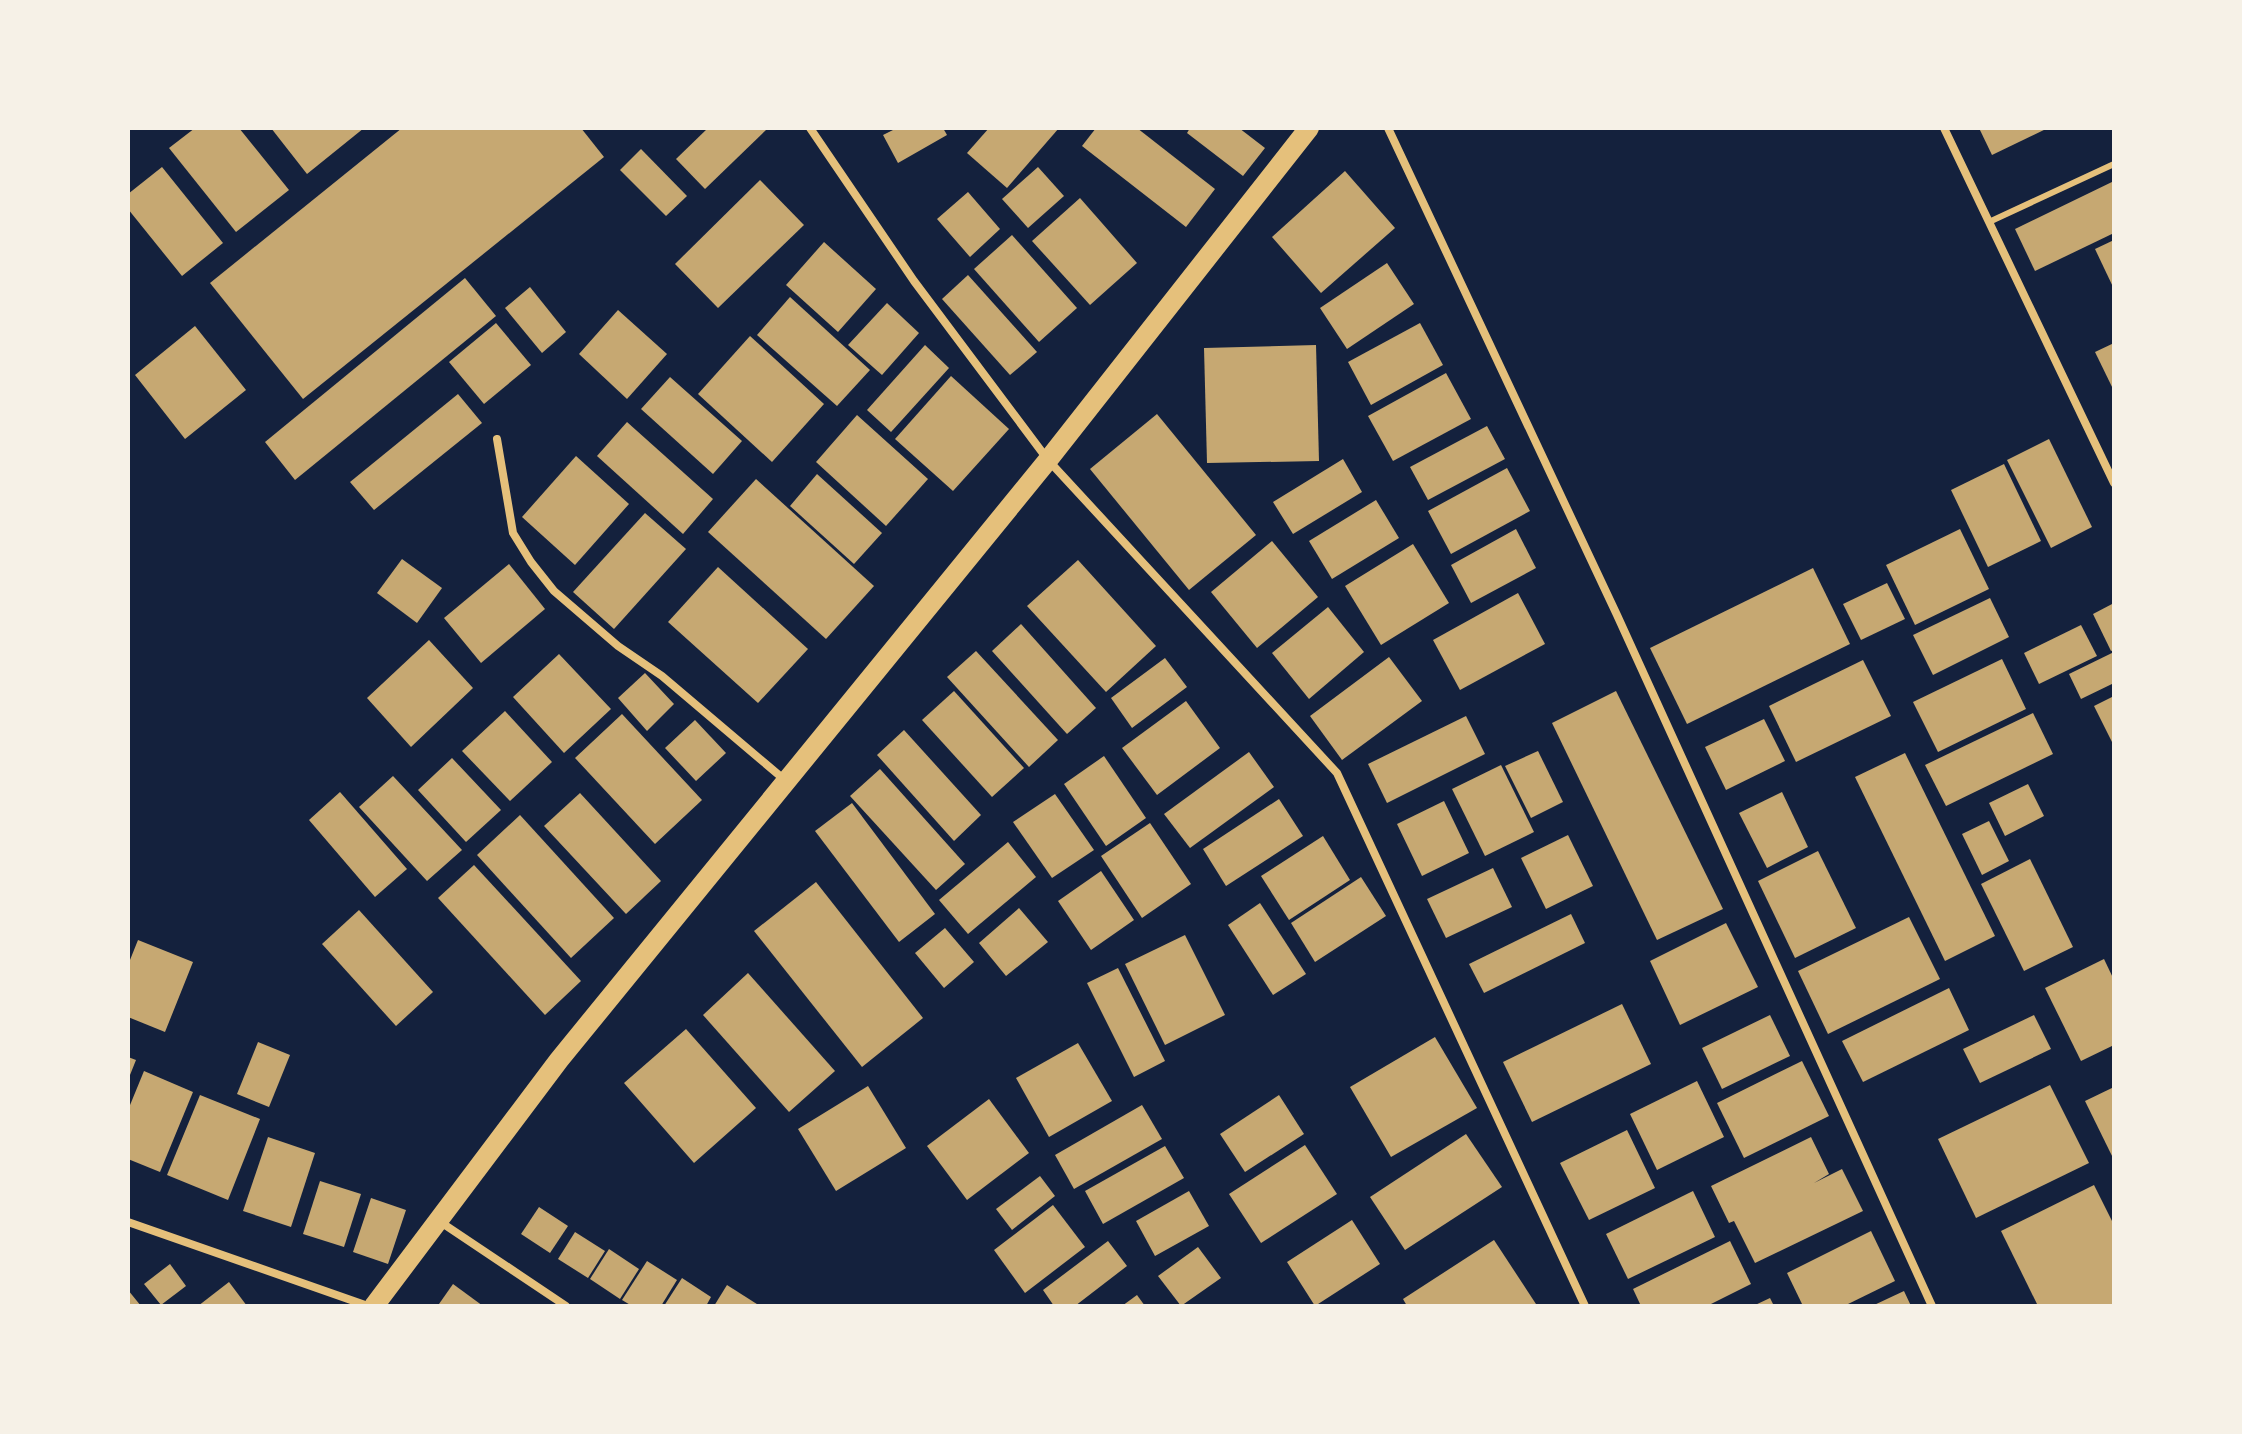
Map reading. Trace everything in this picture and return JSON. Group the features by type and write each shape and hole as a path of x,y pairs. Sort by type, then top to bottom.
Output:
{"main road":[{"path":"371,1306 559,1060 1048,460 1309,128"}],"street":[{"path":"810,128 914,281 1048,460 1337,773 1585,1306"},
{"path":"1388,128 1617,615 1932,1306"},
{"path":"1944,128 2114,483"},
{"path":"497,439 513,533 554,591 618,646 662,676 786,781"},
{"path":"439,1220 566,1306"},
{"path":"128,1222 371,1306"}],"lane":[{"path":"1989,222 2114,164"}],"building":[{"path":"195,128 239,128 289,190 236,232 169,148"},
{"path":"271,128 364,128 307,174"},
{"path":"402,128 581,128 604,157 303,399 210,283"},
{"path":"708,128 766,130 705,189 676,159"},
{"path":"897,128 943,128 947,135 898,163 883,135"},
{"path":"989,128 1059,128 1007,188 967,153"},
{"path":"1096,128 1137,128 1215,189 1186,227 1082,146"},
{"path":"1190,128 1239,128 1265,148 1243,176 1187,133"},
{"path":"1979,128 2048,128 1992,155"},
{"path":"641,149 687,196 666,216 620,170"},
{"path":"162,167 223,243 182,276 128,209 128,194"},
{"path":"1038,167 1064,196 1028,228 1002,199"},
{"path":"1345,171 1395,228 1321,293 1272,237"},
{"path":"760,180 804,225 718,308 675,264"},
{"path":"2114,181 2114,233 2035,271 2015,229"},
{"path":"968,192 1000,229 970,257 937,219"},
{"path":"1080,198 1137,263 1090,305 1032,241"},
{"path":"1012,235 1077,308 1039,342 974,269"},
{"path":"2114,240 2114,289 2095,249"},
{"path":"824,242 876,289 838,332 786,285"},
{"path":"1387,263 1414,304 1347,349 1320,308"},
{"path":"968,275 1037,352 1010,375 942,299"},
{"path":"465,278 496,316 295,480 265,442"},
{"path":"530,287 566,332 542,353 505,308"},
{"path":"790,297 870,370 837,406 757,335"},
{"path":"887,303 919,333 882,375 848,345"},
{"path":"618,310 667,354 627,399 579,354"},
{"path":"496,323 531,365 484,404 449,362"},
{"path":"1420,323 1443,365 1371,405 1348,362"},
{"path":"195,326 246,390 185,439 135,375"},
{"path":"750,336 824,404 772,462 698,394"},
{"path":"2114,343 2114,391 2095,352"},
{"path":"925,345 949,368 891,432 867,410"},
{"path":"1316,345 1319,461 1207,463 1204,348"},
{"path":"1446,373 1471,419 1393,461 1368,416"},
{"path":"951,376 1009,429 953,491 895,439"},
{"path":"670,377 742,441 713,474 641,409"},
{"path":"458,394 482,423 374,510 350,482"},
{"path":"1157,414 1256,535 1189,590 1090,469"},
{"path":"857,415 928,479 886,526 816,462"},
{"path":"627,422 713,499 683,534 597,456"},
{"path":"1487,426 1505,459 1428,500 1410,467"},
{"path":"2049,439 2092,527 2051,548 2007,460"},
{"path":"576,456 629,504 575,565 522,517"},
{"path":"1343,459 1362,492 1293,534 1273,502"},
{"path":"2004,464 2041,541 1988,567 1951,490"},
{"path":"1507,468 1530,511 1451,554 1428,511"},
{"path":"817,474 882,533 854,564 790,506"},
{"path":"756,479 874,586 826,639 708,532"},
{"path":"1376,500 1399,538 1332,579 1309,541"},
{"path":"645,513 686,549 614,629 573,592"},
{"path":"1516,529 1536,568 1471,603 1451,565"},
{"path":"1960,529 1989,589 1915,625 1886,565"},
{"path":"1272,541 1318,597 1257,648 1211,592"},
{"path":"1413,544 1449,603 1381,645 1345,586"},
{"path":"402,559 442,588 417,623 377,593"},
{"path":"1078,560 1156,646 1106,692 1027,606"},
{"path":"509,564 545,609 481,663 444,618"},
{"path":"718,567 808,649 758,703 668,622"},
{"path":"1813,568 1850,644 1687,724 1650,648"},
{"path":"1887,583 1905,619 1861,640 1843,604"},
{"path":"1518,593 1545,644 1460,690 1433,640"},
{"path":"1990,598 2009,637 1933,675 1913,635"},
{"path":"2114,603 2114,650 2111,651 2093,614"},
{"path":"1328,607 1364,652 1309,699 1272,653"},
{"path":"1021,624 1096,708 1067,734 992,651"},
{"path":"2081,625 2097,656 2039,684 2024,653"},
{"path":"429,640 473,688 411,747 367,698"},
{"path":"976,651 1058,740 1029,767 947,677"},
{"path":"2114,652 2114,683 2081,699 2069,674"},
{"path":"559,654 611,709 564,753 513,697"},
{"path":"1389,657 1422,701 1342,760 1310,716"},
{"path":"1165,658 1187,687 1132,728 1111,698"},
{"path":"2002,659 2026,709 1938,752 1913,702"},
{"path":"1863,660 1891,716 1796,762 1769,706"},
{"path":"645,673 674,704 647,731 618,698"},
{"path":"954,691 1024,768 992,797 922,720"},
{"path":"1616,691 1723,909 1657,940 1552,723"},
{"path":"2114,696 2114,746 2094,706"},
{"path":"1186,701 1220,748 1157,795 1122,748"},
{"path":"505,711 552,762 510,801 462,751"},
{"path":"2033,713 2053,754 1946,806 1925,765"},
{"path":"622,714 702,800 655,844 575,758"},
{"path":"1466,716 1485,754 1387,803 1368,764"},
{"path":"1764,719 1785,761 1726,790 1705,747"},
{"path":"695,720 726,753 696,781 665,748"},
{"path":"904,730 981,815 954,841 877,755"},
{"path":"1538,751 1563,802 1531,818 1505,766"},
{"path":"1249,752 1274,787 1190,848 1164,814"},
{"path":"1905,753 1995,936 1945,961 1855,777"},
{"path":"1104,756 1146,818 1106,846 1064,784"},
{"path":"452,758 501,810 466,842 418,790"},
{"path":"1501,765 1534,832 1485,856 1452,789"},
{"path":"880,769 965,864 936,890 850,796"},
{"path":"393,776 462,850 427,881 359,807"},
{"path":"2028,784 2044,816 2005,836 1989,803"},
{"path":"340,792 407,869 375,897 309,820"},
{"path":"1782,792 1808,847 1767,868 1739,813"},
{"path":"580,793 661,881 626,914 544,826"},
{"path":"1055,794 1094,850 1052,878 1013,822"},
{"path":"1279,799 1303,836 1226,886 1203,849"},
{"path":"1444,801 1469,853 1422,876 1397,824"},
{"path":"852,803 935,914 899,942 815,831"},
{"path":"520,815 614,918 571,958 477,855"},
{"path":"1989,821 2009,861 1982,875 1962,834"},
{"path":"1150,823 1191,884 1142,918 1101,856"},
{"path":"1568,835 1593,886 1546,909 1521,858"},
{"path":"1323,836 1350,880 1289,920 1261,876"},
{"path":"1008,842 1036,877 968,934 939,900"},
{"path":"1818,851 1856,928 1795,958 1758,881"},
{"path":"2030,859 2073,947 2024,971 1981,884"},
{"path":"474,865 581,981 545,1015 438,898"},
{"path":"1493,868 1512,907 1446,938 1427,899"},
{"path":"1101,871 1134,920 1091,950 1058,901"},
{"path":"1361,877 1386,916 1315,962 1291,923"},
{"path":"816,882 923,1018 862,1067 754,931"},
{"path":"1260,903 1306,974 1273,995 1228,925"},
{"path":"1019,908 1048,942 1006,976 979,943"},
{"path":"359,910 433,992 396,1026 322,944"},
{"path":"1571,914 1585,943 1484,993 1469,964"},
{"path":"1909,917 1940,979 1828,1034 1798,971"},
{"path":"1726,923 1758,987 1680,1025 1650,961"},
{"path":"945,928 974,962 944,988 915,953"},
{"path":"1185,935 1225,1015 1165,1045 1125,964"},
{"path":"138,940 193,962 165,1032 128,1017 128,965"},
{"path":"2104,959 2114,980 2114,1045 2081,1061 2045,988"},
{"path":"1118,968 1165,1061 1134,1077 1087,983"},
{"path":"748,973 835,1071 789,1112 703,1015"},
{"path":"1949,988 1969,1030 1863,1082 1842,1041"},
{"path":"1622,1004 1651,1064 1532,1122 1503,1062"},
{"path":"1770,1015 1790,1056 1722,1089 1702,1048"},
{"path":"2034,1015 2051,1049 1980,1083 1963,1049"},
{"path":"686,1029 756,1108 694,1163 624,1083"},
{"path":"1435,1037 1477,1108 1391,1157 1350,1087"},
{"path":"258,1042 290,1055 269,1107 237,1094"},
{"path":"1078,1043 1112,1101 1049,1137 1016,1078"},
{"path":"128,1057 136,1060 128,1080"},
{"path":"1802,1061 1829,1116 1744,1158 1717,1103"},
{"path":"144,1071 193,1092 160,1172 128,1159 128,1110"},
{"path":"1697,1081 1724,1137 1657,1170 1630,1114"},
{"path":"2050,1085 2089,1163 1976,1218 1938,1139"},
{"path":"868,1086 906,1148 836,1191 798,1129"},
{"path":"2114,1087 2114,1160 2085,1101"},
{"path":"200,1095 260,1119 228,1200 167,1175"},
{"path":"1279,1095 1304,1134 1245,1172 1220,1134"},
{"path":"989,1099 1029,1153 967,1200 927,1146"},
{"path":"1142,1105 1162,1139 1074,1189 1055,1155"},
{"path":"1627,1130 1655,1188 1589,1220 1560,1163"},
{"path":"1466,1134 1502,1187 1405,1250 1370,1197"},
{"path":"268,1137 315,1153 291,1227 243,1211"},
{"path":"1811,1137 1829,1174 1814,1183 1842,1169 1863,1211 1755,1263 1734,1221 1729,1223 1711,1186"},
{"path":"1305,1145 1337,1194 1261,1243 1229,1194"},
{"path":"1165,1146 1184,1178 1103,1224 1085,1191"},
{"path":"1040,1176 1055,1196 1012,1230 996,1209"},
{"path":"320,1181 361,1194 344,1247 303,1234"},
{"path":"2094,1185 2114,1225 2114,1306 2038,1306 2001,1231"},
{"path":"1189,1191 1209,1226 1155,1256 1136,1221"},
{"path":"1693,1191 1715,1237 1628,1279 1606,1234"},
{"path":"371,1198 406,1210 388,1264 353,1252"},
{"path":"1053,1205 1085,1247 1025,1293 994,1250"},
{"path":"539,1207 568,1226 550,1253 521,1234"},
{"path":"1352,1220 1380,1264 1315,1306 1287,1262"},
{"path":"1871,1231 1895,1281 1844,1306 1803,1306 1787,1273"},
{"path":"575,1232 605,1251 588,1278 558,1259"},
{"path":"1494,1240 1536,1304 1407,1306 1403,1299"},
{"path":"1108,1241 1127,1266 1075,1306 1054,1306 1043,1290"},
{"path":"1730,1241 1751,1284 1707,1306 1641,1306 1633,1289"},
{"path":"1198,1247 1221,1278 1181,1306 1158,1276"},
{"path":"609,1249 639,1269 620,1299 590,1279"},
{"path":"647,1261 677,1280 661,1306 632,1306 622,1300"},
{"path":"170,1264 186,1286 161,1305 144,1284"},
{"path":"682,1278 711,1297 706,1306 664,1306"},
{"path":"229,1282 247,1306 198,1306"},
{"path":"453,1284 483,1306 439,1304"},
{"path":"727,1285 760,1306 714,1306"},
{"path":"128,1290 141,1306 128,1306"},
{"path":"1904,1291 1911,1306 1872,1306"},
{"path":"1137,1295 1145,1306 1122,1306"},
{"path":"1770,1298 1774,1306 1753,1306"}]}
